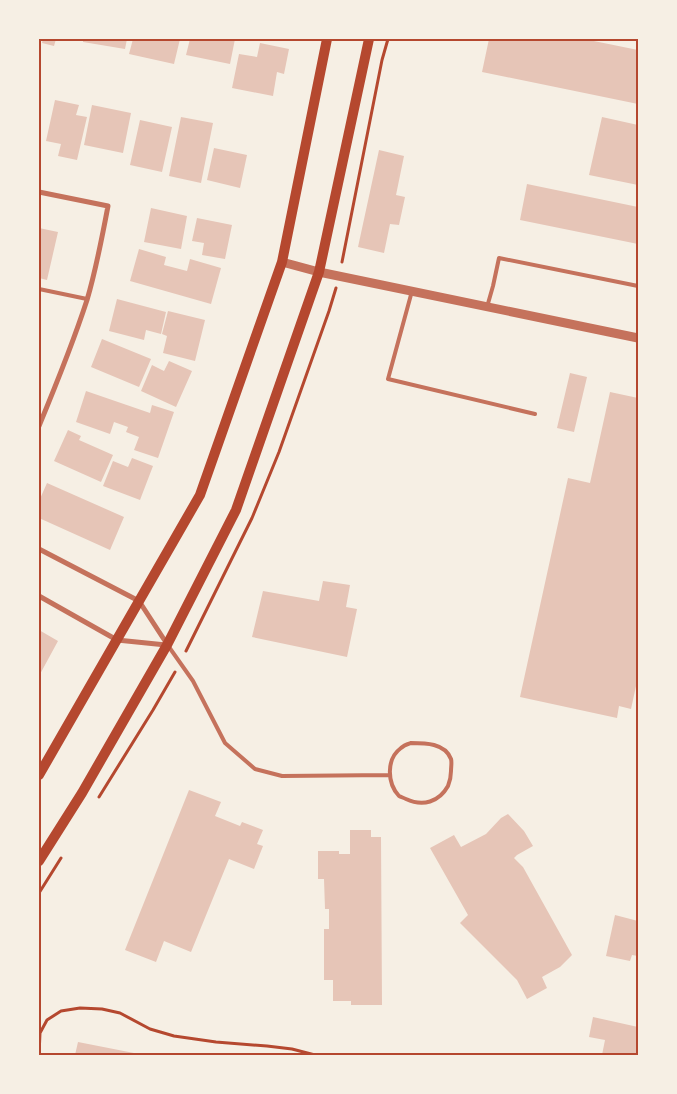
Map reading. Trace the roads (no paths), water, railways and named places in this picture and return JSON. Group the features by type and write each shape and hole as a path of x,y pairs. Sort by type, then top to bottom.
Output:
{"main road":[{"path":"39,775 200,495 282,262 327,39"},
{"path":"39,861 82,793 167,645 236,510 319,272 369,39"}],"street":[{"path":"39,192 108,206 99,253 87,299 39,426"},
{"path":"282,262 319,272 638,338"},
{"path":"39,549 139,601 167,645"},
{"path":"39,596 117,640 167,645"}],"lane":[{"path":"487,307 498,258 638,286"},
{"path":"39,289 87,299"},
{"path":"412,291 388,379 535,414"},
{"path":"167,645 193,681 225,743 255,769 282,776 389,775"},
{"path":"411,742 436,745 447,752 452,760 449,785 434,801 422,804 411,802 400,796 391,784 389,775 391,762 396,754 401,748 411,742"}]}
